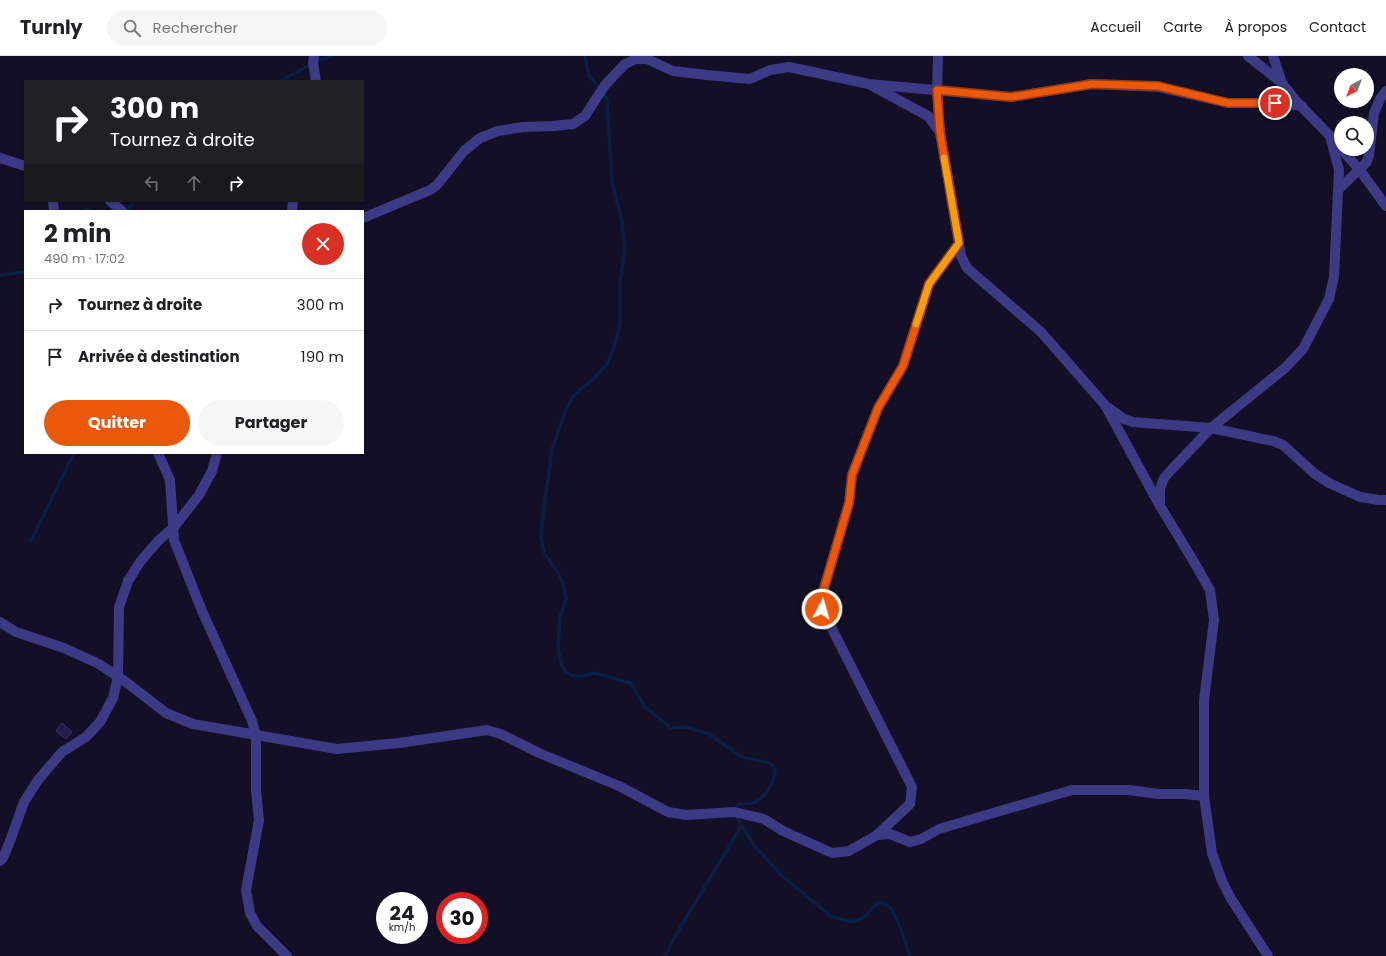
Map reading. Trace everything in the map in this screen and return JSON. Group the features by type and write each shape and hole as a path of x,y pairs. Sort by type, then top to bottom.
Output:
{"street":[{"path":"314,56 313,63 316,80"},
{"path":"938,56 937,90 940,132 961,256 967,268 1041,332 1105,405 1124,419 1133,422 1211,428 1273,441 1283,445 1315,474 1329,483 1360,497 1386,500"},
{"path":"1248,56 1282,83 1334,141"},
{"path":"1273,56 1282,83"},
{"path":"364,218 430,190 437,185 464,151 480,138 498,131 510,129 573,124 585,116 605,85 625,64 636,59 646,60 673,71 750,79 770,70 789,67 869,84 1011,97 1092,84 1158,86 1228,103 1275,103 1302,106"},
{"path":"869,84 928,116 940,132"},
{"path":"1338,190 1366,163 1370,156 1374,113 1380,99 1386,91"},
{"path":"1160,506 1160,489 1164,478 1211,428 1285,368 1303,349 1330,299 1334,277 1339,170 1330,136"},
{"path":"1347,156 1359,169 1386,206"},
{"path":"0,158 24,166"},
{"path":"111,202 121,210"},
{"path":"0,622 16,632 64,648 99,664 166,713 193,724 337,748 399,743 487,730 501,734 539,753 619,786 668,812 686,815 734,812 764,819 783,831 832,853 849,851 877,835 910,804 912,787 822,609 823,592 849,503 852,475 878,408 903,366 929,284 959,243"},
{"path":"1105,405 1160,506 1210,590 1214,620 1204,700 1204,796 1212,853 1222,881 1230,897 1268,956"},
{"path":"158,454 170,480 174,540 202,611 252,721 256,735 256,790 260,820 246,890 250,913 257,926 287,956"},
{"path":"0,861 3,858 10,841 24,802 38,780 62,752 86,737 100,722 113,698 118,677 119,607 128,581 140,562 158,541 174,527 199,495 212,471 216,454"},
{"path":"877,835 890,834 910,842 921,839 939,829 1072,790 1129,790 1158,794 1204,796"}],"building":[{"path":"62,723 72,732 66,739 56,731"}],"waterway":[{"path":"283,80 313,63 331,56"},
{"path":"585,56 589,76 602,90 607,101 612,183 621,217 625,247 620,284 620,324 615,344 607,364 592,380 573,396 566,409 552,449 541,540 545,554 558,573 564,586 566,599 560,617 558,648 561,663 565,671 573,676 594,673 631,683 644,706 671,728 685,727 709,734 742,757 770,763 775,768 774,778 770,788 759,800 749,804 739,804 734,812 753,844 781,875 832,917 854,922 866,916 872,908 880,902 890,907 900,926 910,956"},
{"path":"128,210 133,202"},
{"path":"0,275 24,272"},
{"path":"31,541 74,454"},
{"path":"665,956 674,938 742,825"}],"slow traffic":[{"path":"916,324 929,284 959,243 944,158"}],"route":[{"path":"822,609 823,592 849,503 852,475 878,408 903,366 929,284 959,243 940,132 937,90 1011,97 1092,84 1158,86 1228,103 1275,103"}]}
